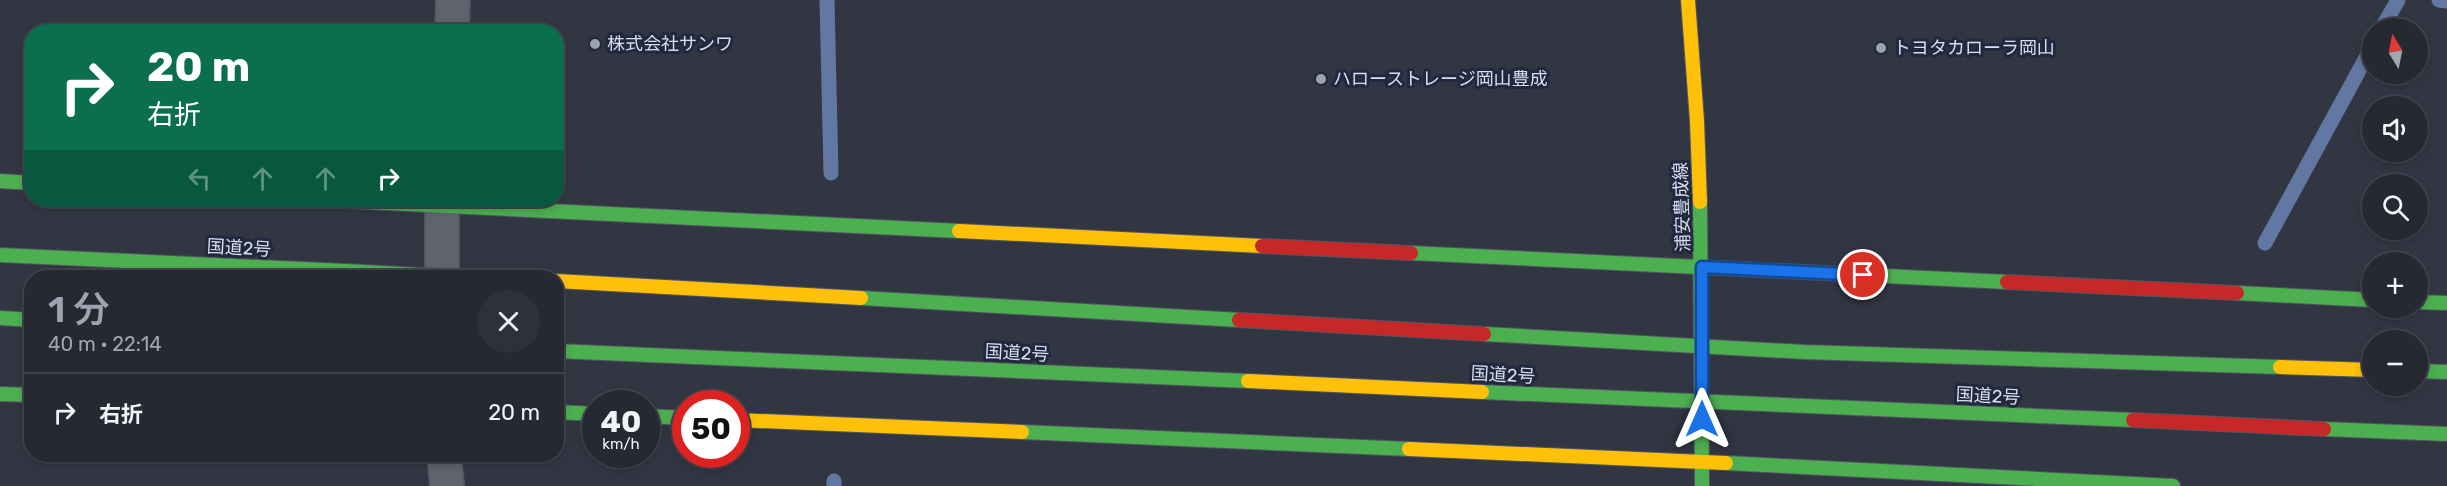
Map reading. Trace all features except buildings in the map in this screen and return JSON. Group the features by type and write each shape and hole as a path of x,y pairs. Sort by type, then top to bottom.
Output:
{"main road":[{"name":"浦安豊成線","path":"1688,0 1693,49 1702,267 1702,486"},
{"path":"0,181 24,182"},
{"path":"520,207 2362,299"},
{"name":"国道2号","path":"0,255 322,270"},
{"name":"国道2号","path":"564,281 1804,352 2362,370"},
{"path":"2428,302 2447,303"},
{"path":"0,318 24,320"},
{"name":"国道2号","path":"564,351 2447,434"},
{"path":"2428,371 2447,372"},
{"path":"0,394 24,395"},
{"path":"564,412 582,413"},
{"path":"750,421 1702,462 2174,486"}],"street":[{"path":"452,24 453,0"},
{"path":"441,207 442,270"},
{"path":"445,462 447,486"}],"waterway":[{"path":"827,0 831,173"},
{"path":"2388,18 2398,0"},
{"path":"2439,0 2447,1"},
{"path":"2265,243 2362,65"},
{"path":"834,481 834,486"}],"traffic: fast":[{"path":"0,181 24,182"},
{"path":"1700,202 1702,486"},
{"path":"468,207 959,231"},
{"path":"1411,253 2007,282"},
{"path":"0,255 322,270"},
{"path":"2237,293 2362,299"},
{"path":"861,298 1239,320"},
{"path":"2428,302 2447,303"},
{"path":"0,318 24,320"},
{"path":"1484,334 1804,352 2280,367"},
{"path":"564,351 1248,381"},
{"path":"2428,371 2447,372"},
{"path":"1482,392 2133,420"},
{"path":"0,394 24,395"},
{"path":"564,412 582,413"},
{"path":"660,417 672,417"},
{"path":"2324,429 2447,434"},
{"path":"1022,432 1409,449"},
{"path":"1726,463 2173,486"}],"traffic: slow":[{"path":"1688,0 1697,121 1700,202"},
{"path":"959,231 1262,246"},
{"path":"564,281 861,298"},
{"path":"2280,367 2362,370"},
{"path":"1248,381 1482,392"},
{"path":"750,421 1022,432"},
{"path":"1409,449 1726,463"}],"traffic: jam":[{"path":"1262,246 1411,253"},
{"path":"2007,282 2237,293"},
{"path":"1239,320 1484,334"},
{"path":"2133,420 2324,429"}],"place":[{"name":"株式会社サンワ","path":"595,44"},
{"name":"トヨタカローラ岡山","path":"1881,48"},
{"name":"ハローストレージ岡山豊成","path":"1321,79"}],"route":[{"path":"1702,419 1702,267 1863,275"}]}
